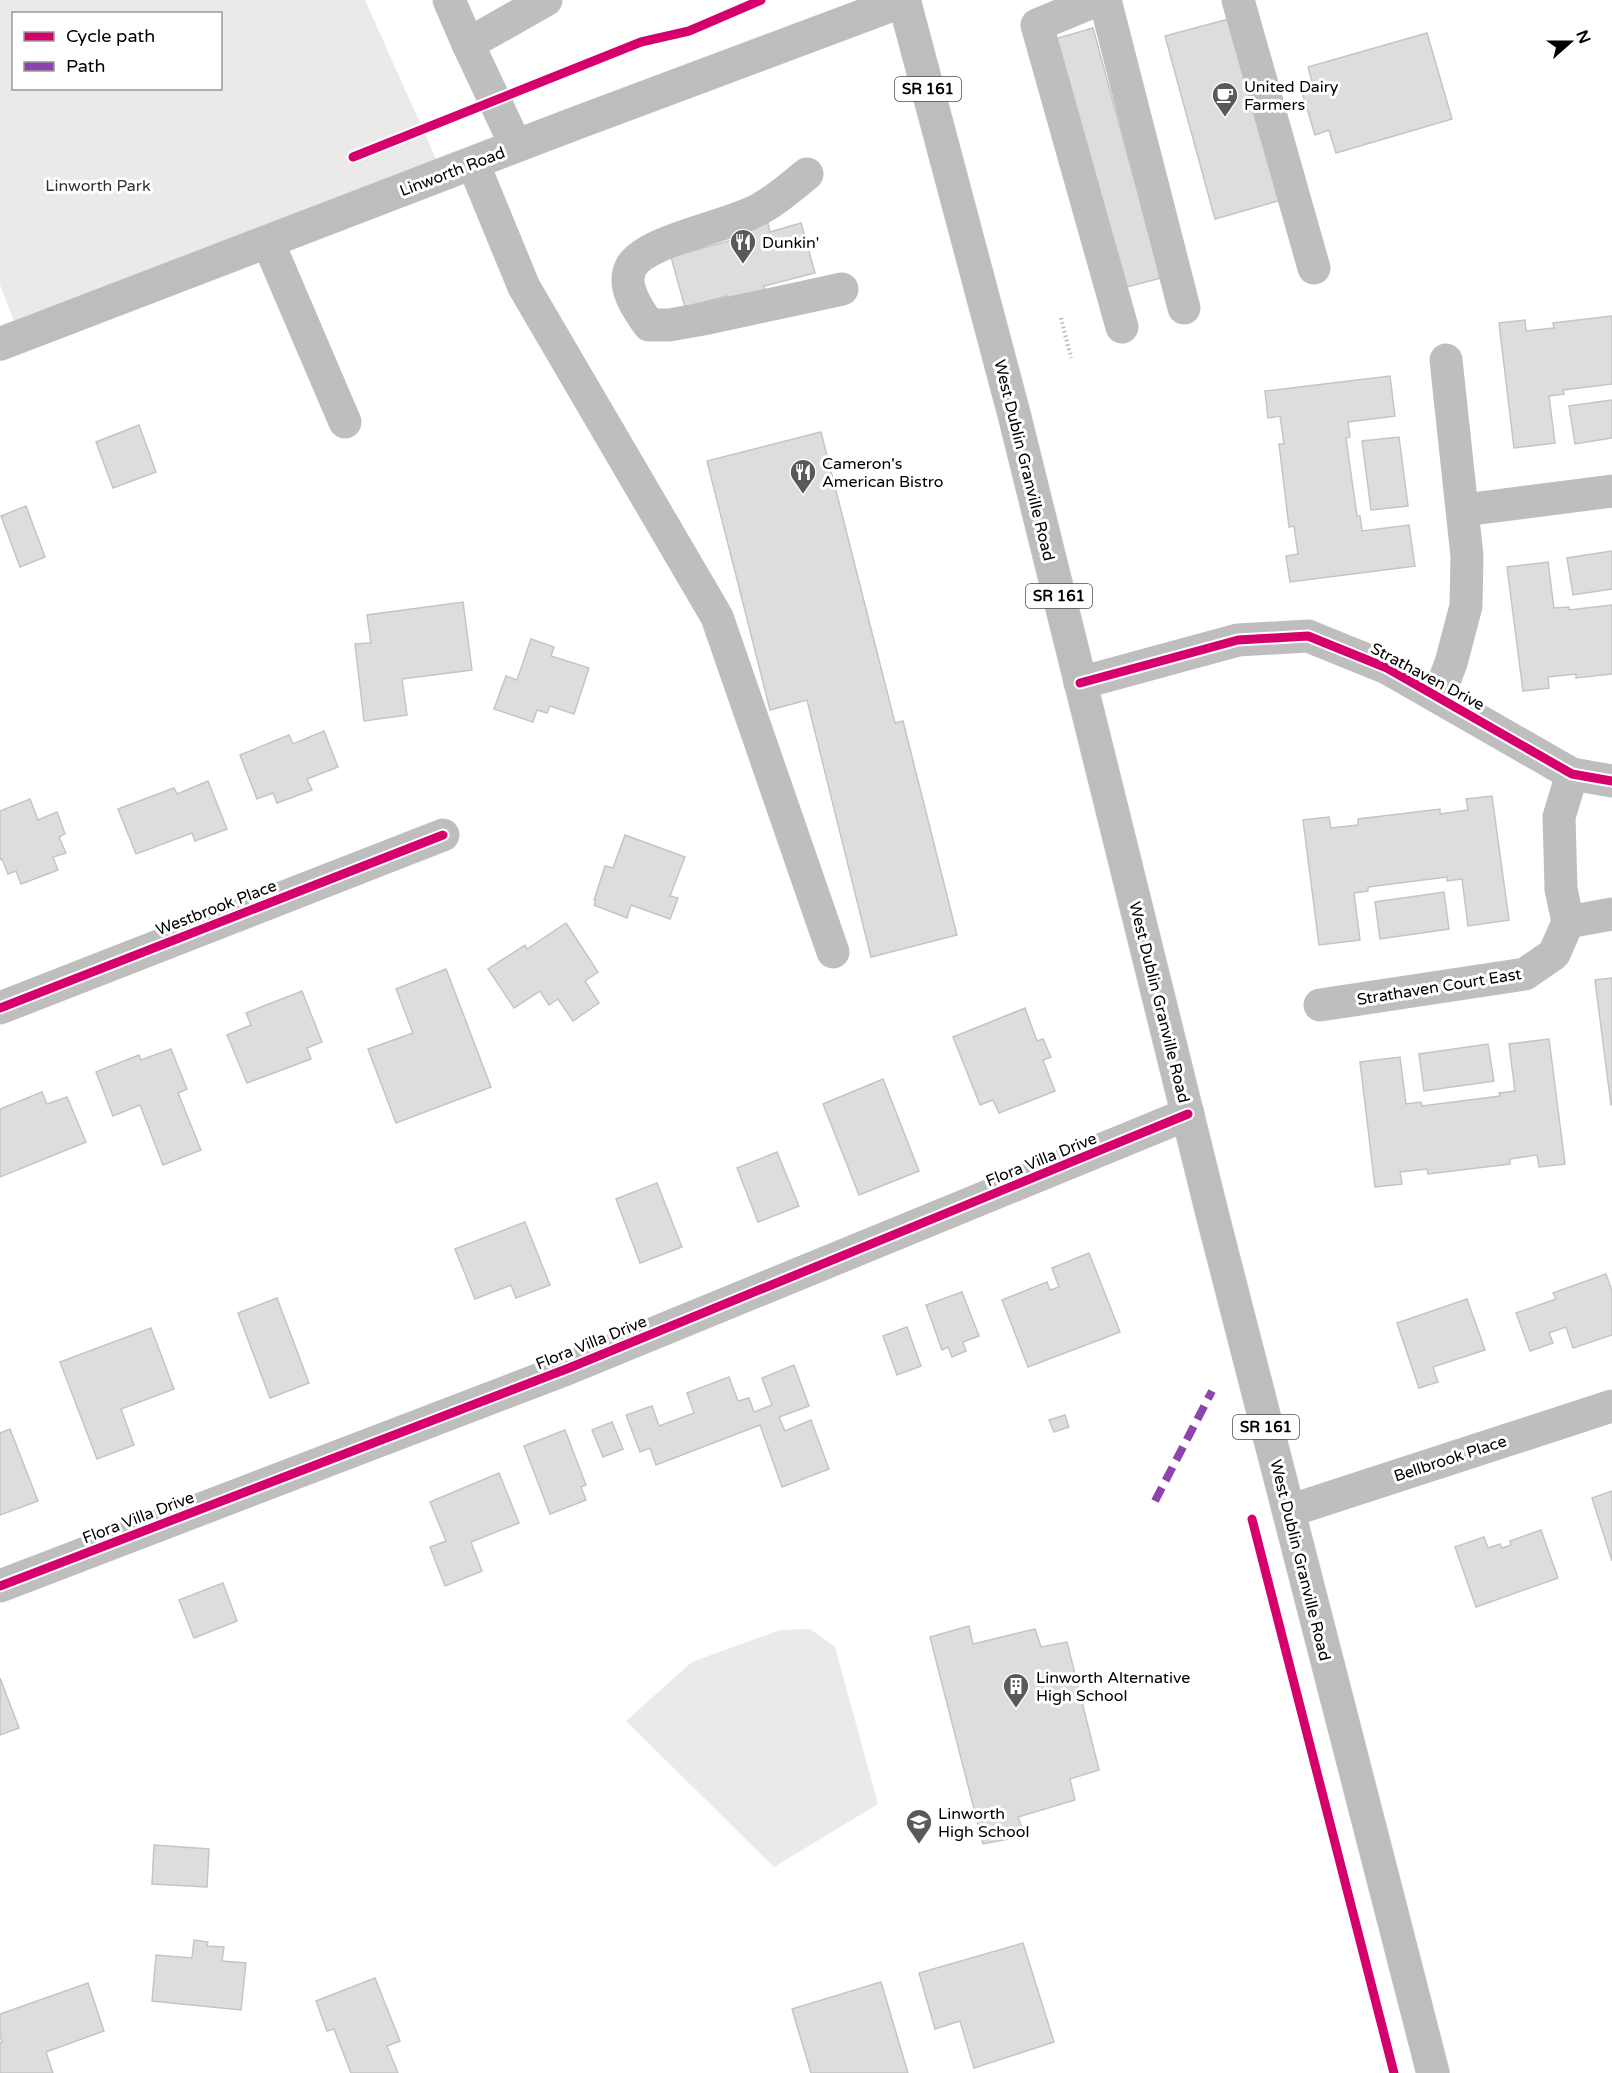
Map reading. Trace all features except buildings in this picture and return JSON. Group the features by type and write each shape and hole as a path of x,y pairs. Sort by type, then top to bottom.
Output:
{"main road":[{"name":"Linworth Road","path":"0,344 905,0"},
{"name":"West Dublin Granville Road","path":"905,0 1014,414 1188,1114 1433,2073"}],"street":[{"path":"449,0 516,146"},
{"path":"468,44 546,0"},
{"path":"1097,0 1037,25 1122,327"},
{"path":"1105,0 1184,308"},
{"path":"1238,0 1314,268"},
{"path":"473,163 524,287 717,617 833,952"},
{"path":"807,174 762,208 638,257 630,269 628,283 636,308 649,325 669,326 842,289"},
{"path":"268,242 345,423"},
{"path":"1438,696 1451,663 1466,606 1467,556 1464,510 1446,360"},
{"path":"1464,510 1612,491"},
{"name":"Strathaven Drive","path":"1080,683 1238,640 1308,636 1387,668 1572,774 1612,781"},
{"path":"1572,774 1558,817 1561,889 1568,922 1612,914"},
{"name":"Westbrook Place","path":"0,1008 443,835"},
{"name":"Strathaven Court East","path":"1320,1005 1525,974 1554,954 1568,922"},
{"name":"Flora Villa Drive","path":"0,1586 569,1368 1188,1114"},
{"name":"Bellbrook Place","path":"1289,1511 1612,1406"}],"path":[{"path":"1061,318 1071,358"}],"green space":[{"name":"Linworth Park","path":"0,0 365,0 437,161 14,321 0,285"},
{"path":"810,1629 835,1647 878,1804 774,1867 626,1721 692,1662 780,1630"}],"marked path":[{"path":"1155,1501 1212,1391"}],"cycle path":[{"path":"353,157 641,42 689,31 761,0"},
{"path":"1080,683 1238,640 1308,636 1387,668 1572,774 1612,781"},
{"path":"0,1008 443,835"},
{"path":"0,1586 569,1368 1188,1114"},
{"path":"1252,1519 1394,2073"}],"place":[{"name":"United Dairy Farmers","path":"1225,118"},
{"name":"Dunkin'","path":"743,265"},
{"name":"Cameron's American Bistro","path":"803,495"},
{"name":"Linworth Alternative High School","path":"1016,1709"},
{"name":"Linworth High School","path":"919,1845"}]}
